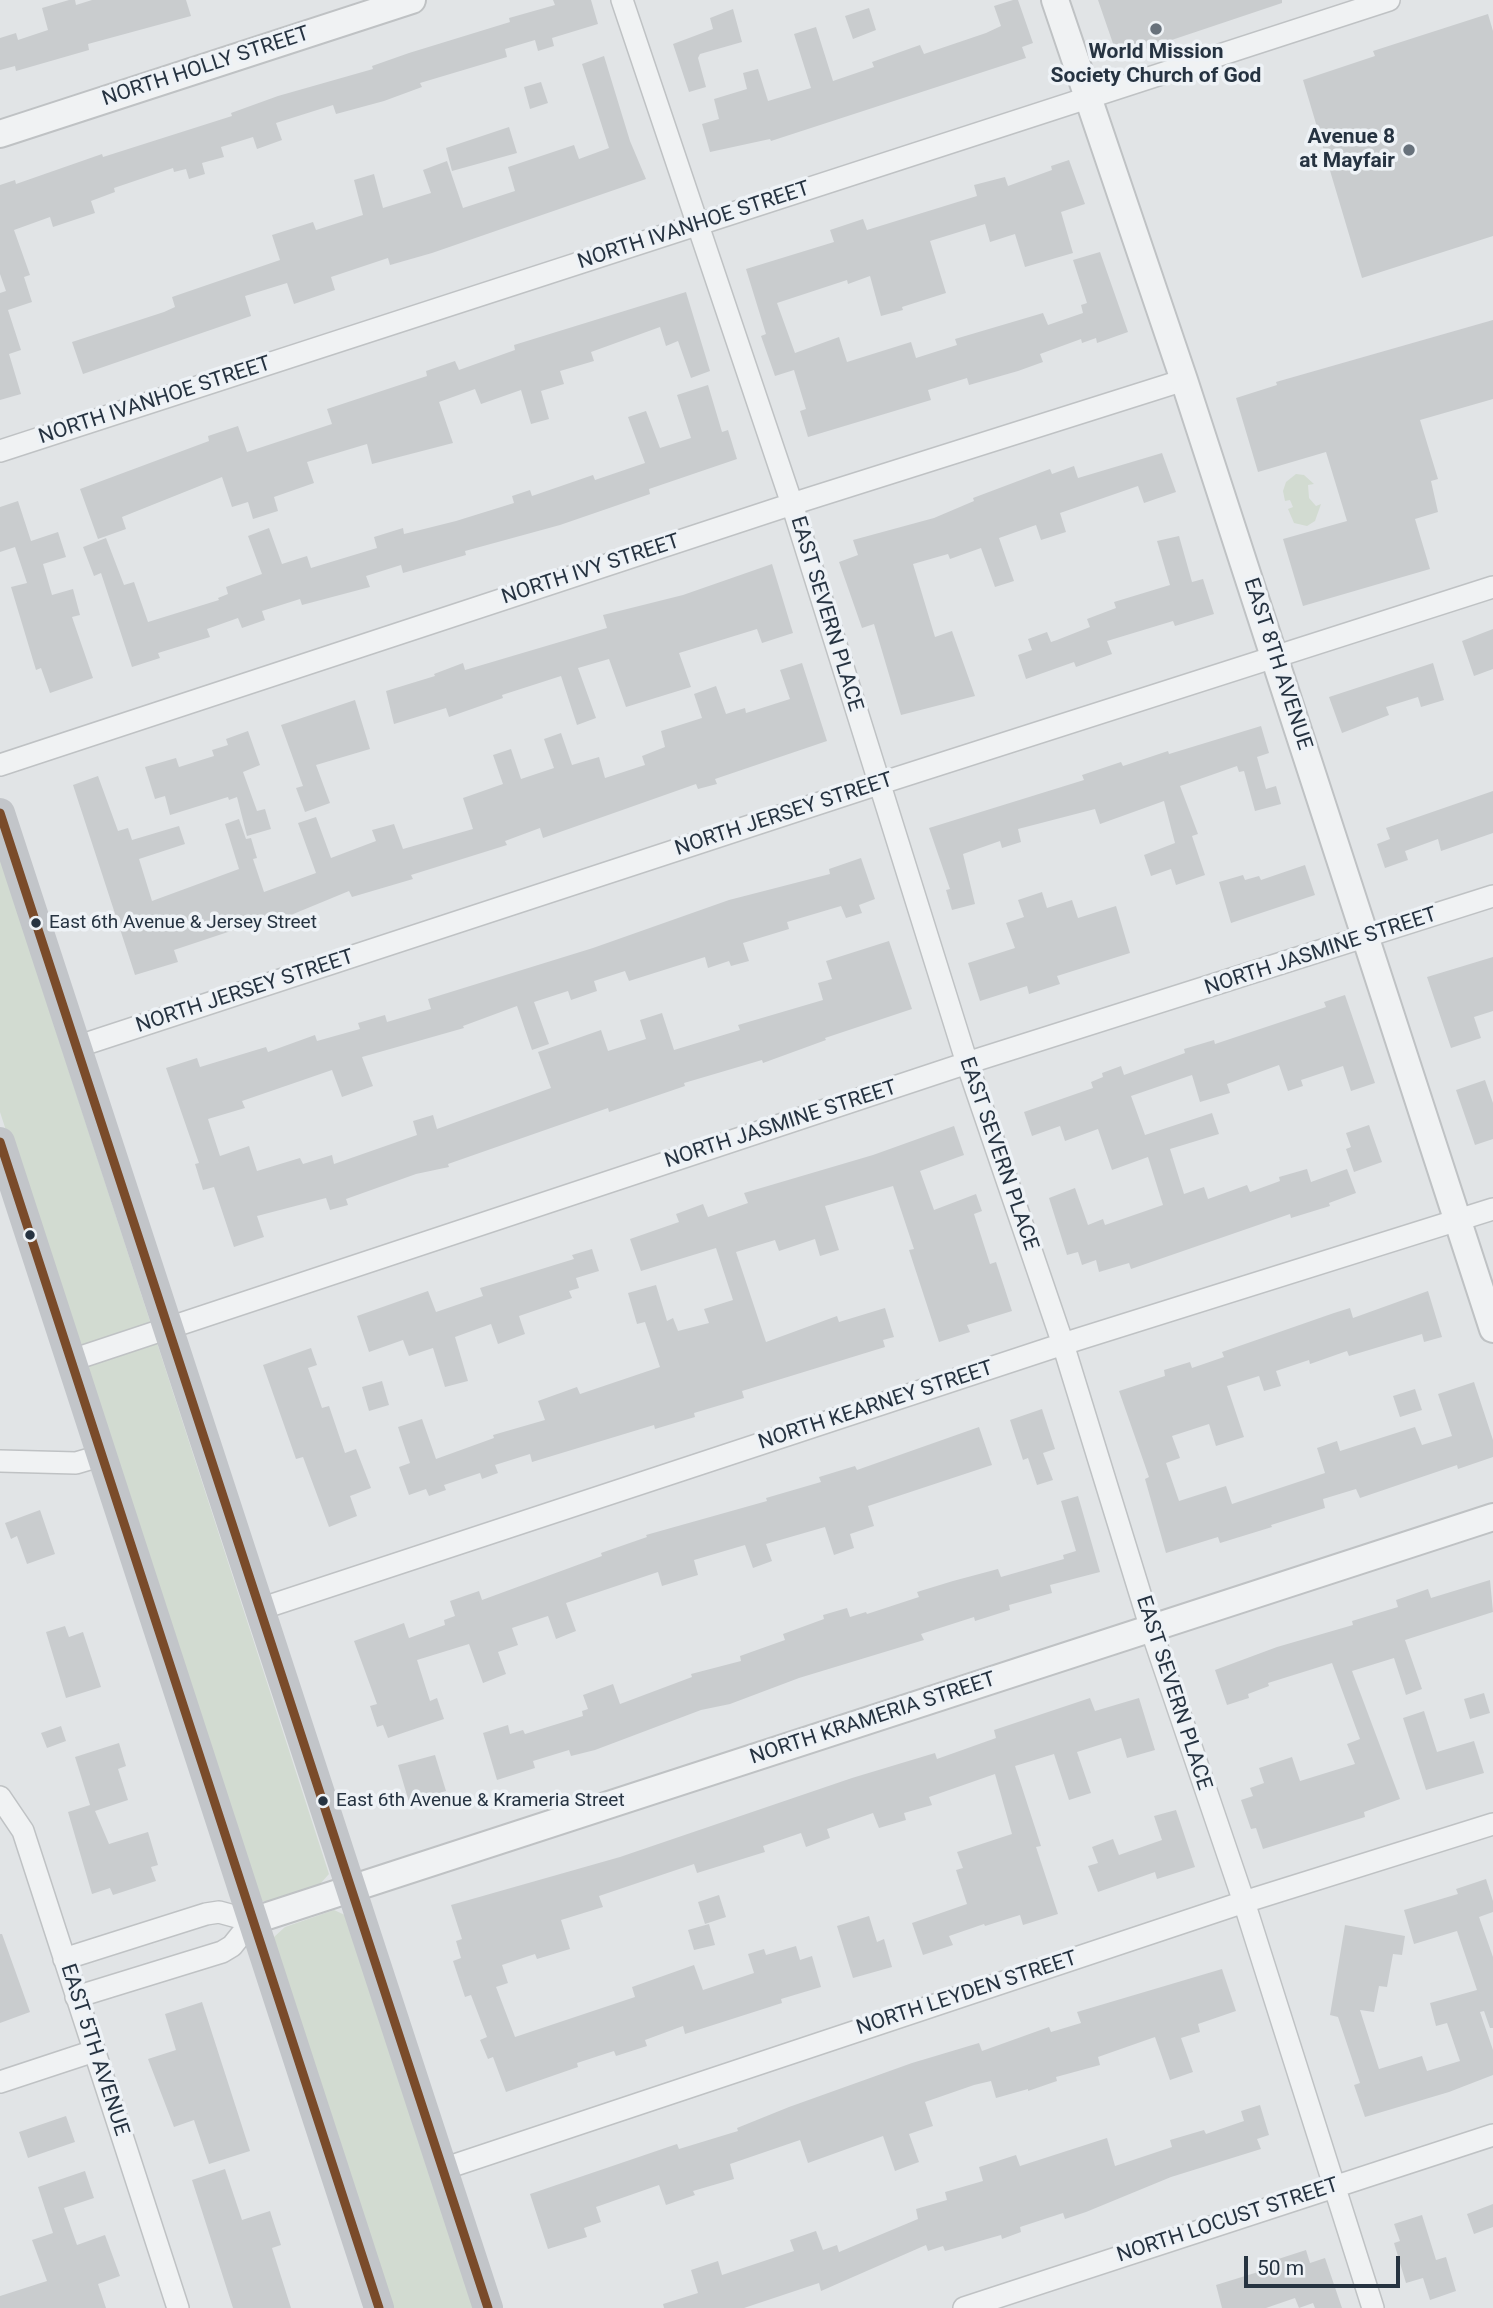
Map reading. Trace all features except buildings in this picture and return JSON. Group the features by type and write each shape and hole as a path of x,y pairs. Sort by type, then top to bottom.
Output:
{"main road":[{"path":"0,813 488,2308"},
{"path":"0,1142 379,2308"}],"street":[{"name":"NORTH HOLLY STREET","path":"0,134 412,0"},
{"name":"EAST SEVERN PLACE","path":"622,0 792,504 967,1063 1063,1344 1151,1629 1244,1902 1373,2308"},
{"name":"EAST 8TH AVENUE","path":"1055,0 1184,380 1493,1329"},
{"name":"NORTH IVANHOE STREET","path":"0,451 1389,0"},
{"name":"NORTH IVY STREET","path":"0,765 792,504 1184,380"},
{"name":"NORTH JERSEY STREET","path":"76,1047 878,784 1493,587"},
{"name":"NORTH JASMINE STREET","path":"72,1360 967,1063 1367,939 1493,896"},
{"name":"NORTH KEARNEY STREET","path":"260,1609 1063,1344 1493,1209"},
{"path":"0,1461 76,1462 103,1455"},
{"name":"NORTH KRAMERIA STREET","path":"252,1920 1493,1517"},
{"name":"EAST 5TH AVENUE","path":"0,1797 23,1831 178,2308"},
{"name":"NORTH LEYDEN STREET","path":"443,2169 1244,1902 1493,1825"},
{"path":"64,1959 206,1914 219,1912 252,1920 232,1946 222,1952 76,1997"},
{"path":"0,2082 94,2051"},
{"name":"NORTH LOCUST STREET","path":"964,2308 1493,2135"}],"shaded area":[{"path":"1296,474 1304,475 1314,484 1308,485 1309,498 1316,506 1321,504 1315,521 1307,526 1294,523 1288,509 1293,507 1290,500 1285,501 1283,491 1286,482"},
{"path":"0,858 329,1874 320,1884 268,1901 261,1901 254,1894 0,1112"},
{"path":"334,1910 347,1916 475,2308 392,2308 274,1945 274,1937 285,1927"}],"transit line":[{"path":"0,813 488,2308"},
{"path":"0,1142 379,2308"}],"place":[{"name":"World Mission Society Church of God","path":"1156,29"},
{"name":"Avenue 8 at Mayfair","path":"1409,150"},
{"name":"East 6th Avenue & Jersey Street","path":"36,923"},
{"name":"East 6th Avenue & Krameria Street","path":"323,1801"}]}
